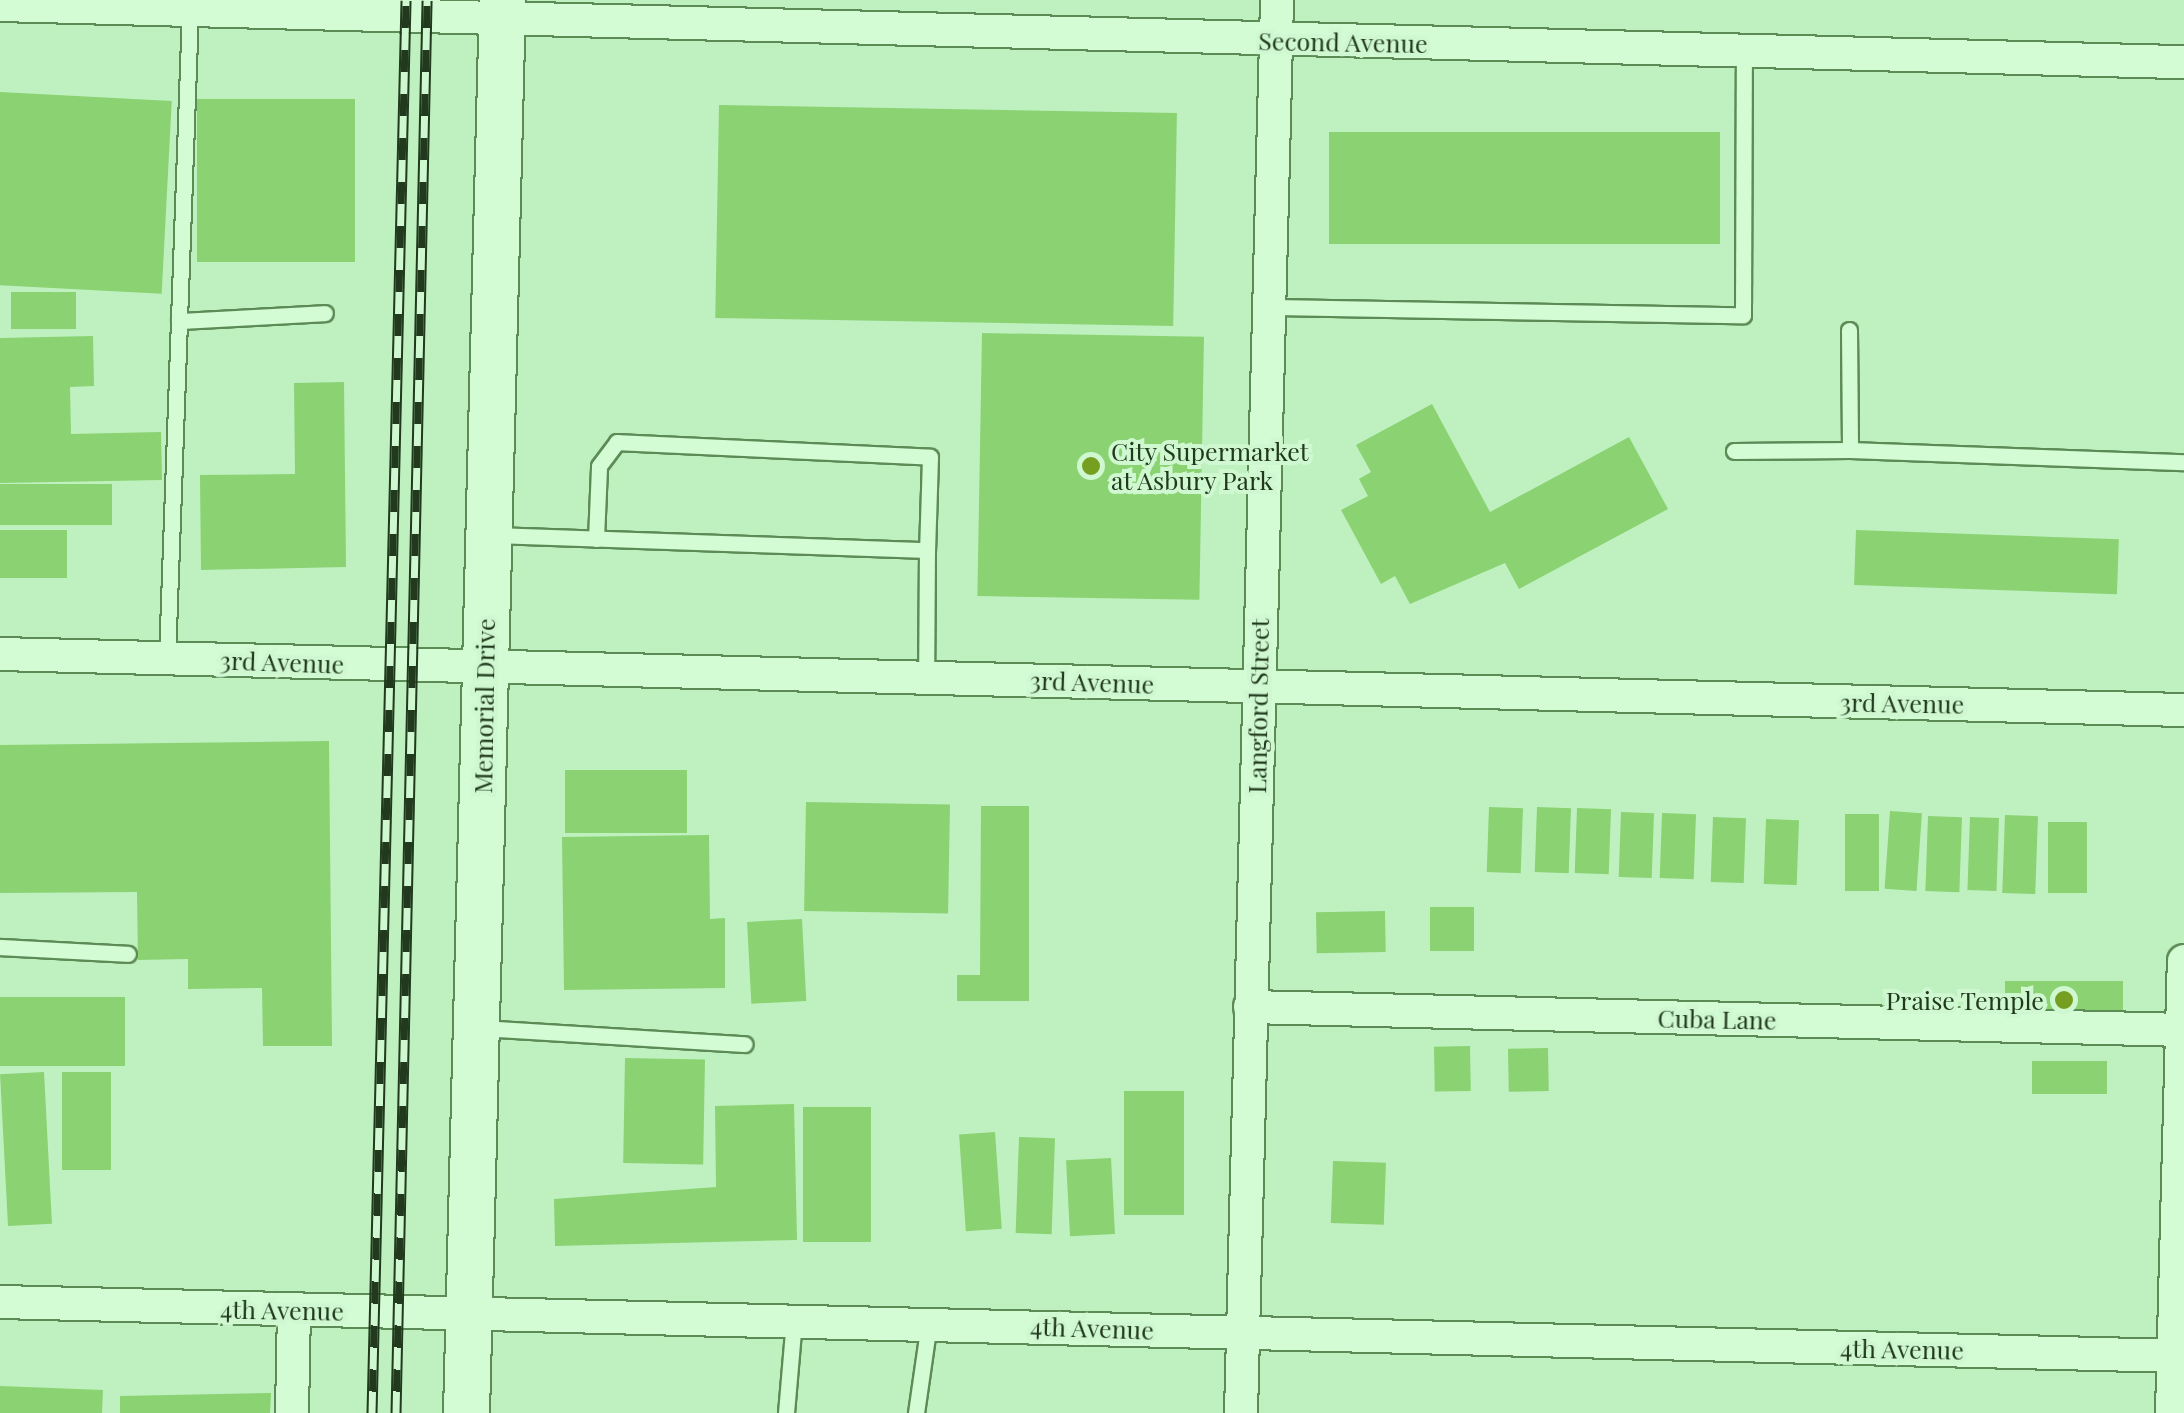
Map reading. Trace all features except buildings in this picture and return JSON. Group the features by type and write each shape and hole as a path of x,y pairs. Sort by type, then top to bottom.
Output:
{"street":[{"name":"Langford Street","path":"1241,1413 1277,0"},
{"name":"Second Avenue","path":"0,6 502,10 1276,40 2184,62"},
{"name":"Memorial Drive","path":"466,1413 502,10"},
{"name":"3rd Avenue","path":"0,654 2184,710"},
{"path":"2172,1413 2179,1356 2184,960"},
{"name":"Cuba Lane","path":"1250,1008 2183,1030"},
{"name":"4th Avenue","path":"0,1302 2179,1356"},
{"path":"292,1413 294,1312"}],"lane":[{"path":"167,658 190,10"},
{"path":"1268,307 1743,316 1744,52"},
{"path":"179,321 324,313"},
{"path":"1849,330 1850,450"},
{"path":"596,539 599,466 616,442 930,457 926,678"},
{"path":"1734,451 1850,450 2184,462"},
{"path":"488,535 927,550"},
{"path":"0,946 128,954"},
{"path":"476,1028 745,1044"},
{"path":"786,1413 794,1320"},
{"path":"916,1413 929,1323"}],"railway":[{"path":"372,1413 406,0"},
{"path":"396,1413 427,0"}],"place":[{"name":"City Supermarket at Asbury Park","path":"1091,466"},
{"name":"Praise Temple","path":"2064,1000"}]}
